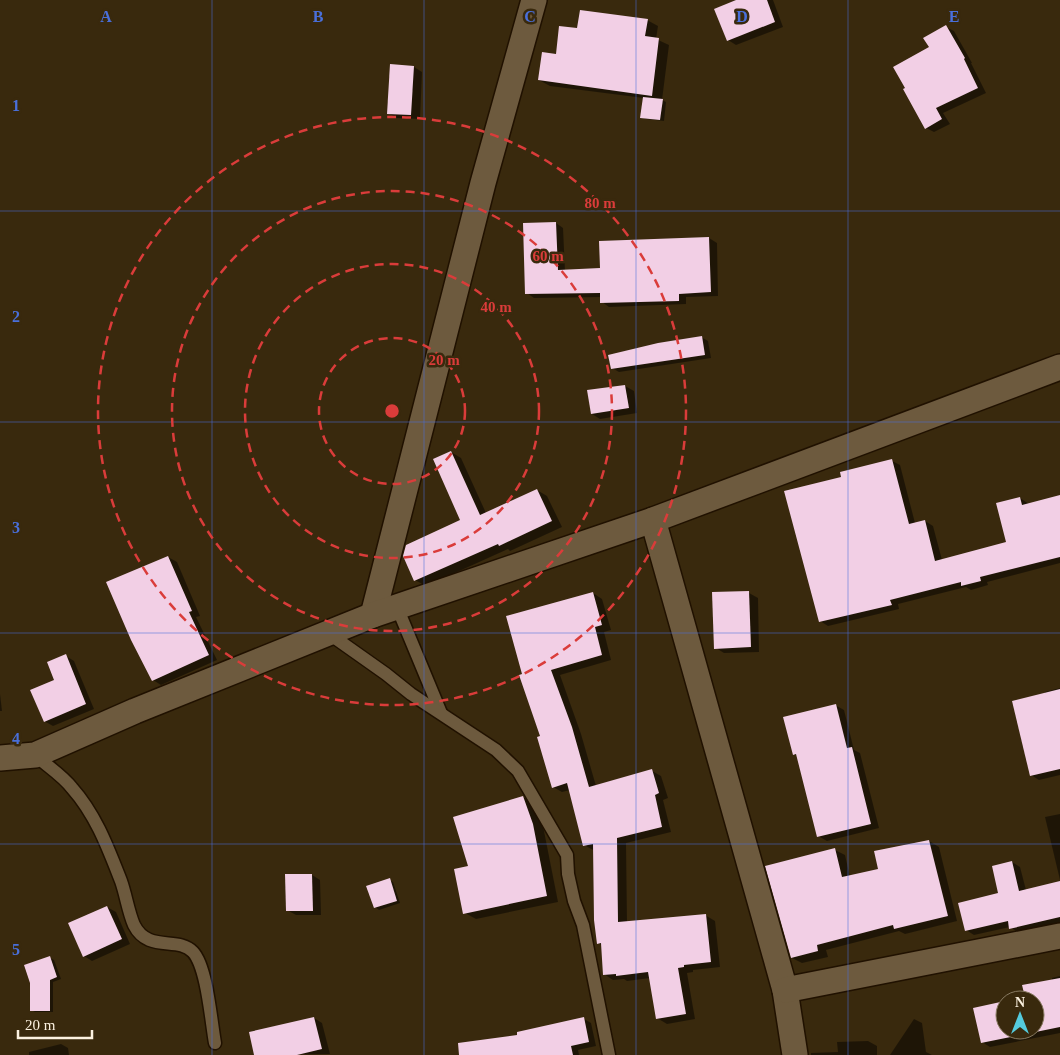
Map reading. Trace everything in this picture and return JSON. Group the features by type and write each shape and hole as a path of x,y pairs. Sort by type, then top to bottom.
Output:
{"street":[{"path":"373,615 481,192 534,0"},
{"path":"0,758 35,755 135,711 373,615 654,520 1060,367"},
{"path":"654,520 785,990 796,1055"},
{"path":"785,990 1060,936"}],"lane":[{"path":"397,607 441,714"},
{"path":"328,633 411,694 496,750 518,772 567,855 568,874 574,901 583,925 609,1055"},
{"path":"35,755 72,786 92,815 108,846 124,889 134,924 143,938 164,944 183,946 192,950 198,960 206,989 215,1043"}],"building":[{"path":"736,0 767,0 775,22 727,41 714,9"},
{"path":"580,10 648,19 645,36 659,38 652,96 538,80 542,52 556,54 559,26 577,28"},
{"path":"946,25 965,58 978,88 936,108 942,119 925,129 893,67 929,47 923,38"},
{"path":"390,64 414,66 411,115 387,114"},
{"path":"643,97 663,99 660,120 640,118"},
{"path":"556,222 558,270 600,268 599,241 709,237 711,292 679,294 679,301 600,303 600,293 525,294 523,223"},
{"path":"702,336 705,355 611,369 608,355 658,343"},
{"path":"625,385 629,408 591,414 587,390"},
{"path":"451,451 480,515 537,489 552,521 499,546 498,544 414,581 403,556 406,545 460,520 433,459"},
{"path":"892,459 909,524 925,520 935,561 1006,542 996,503 1020,497 1022,505 1060,495 1060,557 980,577 981,581 961,586 961,582 890,600 892,605 819,622 784,491 841,477 840,472"},
{"path":"168,556 192,611 189,612 209,655 152,681 131,640 106,582"},
{"path":"749,591 751,647 714,649 712,592"},
{"path":"593,592 602,625 595,627 602,655 551,670 572,727 589,787 652,769 659,793 655,795 662,827 617,838 618,922 706,914 711,962 684,965 684,967 678,968 686,1014 656,1019 648,972 616,976 616,974 603,975 601,943 597,944 594,920 593,844 583,846 567,783 552,788 537,737 540,736 519,675 522,674 506,616"},
{"path":"66,654 86,704 44,722 30,690 54,680 47,662"},
{"path":"1060,689 1060,769 1030,776 1012,701"},
{"path":"836,704 847,748 852,747 871,824 817,837 796,754 793,755 783,717"},
{"path":"523,796 533,824 547,896 463,914 454,869 468,866 453,817"},
{"path":"929,840 948,916 894,929 893,925 817,945 818,951 791,958 765,866 835,848 842,877 878,869 874,851"},
{"path":"1012,861 1019,891 1060,881 1060,917 1009,929 1008,921 965,931 958,903 998,893 992,866"},
{"path":"285,874 312,874 313,911 286,911"},
{"path":"390,878 397,901 374,908 366,886"},
{"path":"107,906 122,939 83,957 68,923"},
{"path":"50,956 57,977 50,980 50,1011 30,1011 30,983 24,965"},
{"path":"1060,978 1060,1027 1045,1030 1045,990 1023,990 1022,985"},
{"path":"995,1003 996,1040 981,1043 973,1008"},
{"path":"314,1017 322,1049 297,1055 254,1055 249,1032"},
{"path":"584,1017 589,1042 571,1046 573,1055 459,1055 458,1043 517,1035 517,1032"}]}
